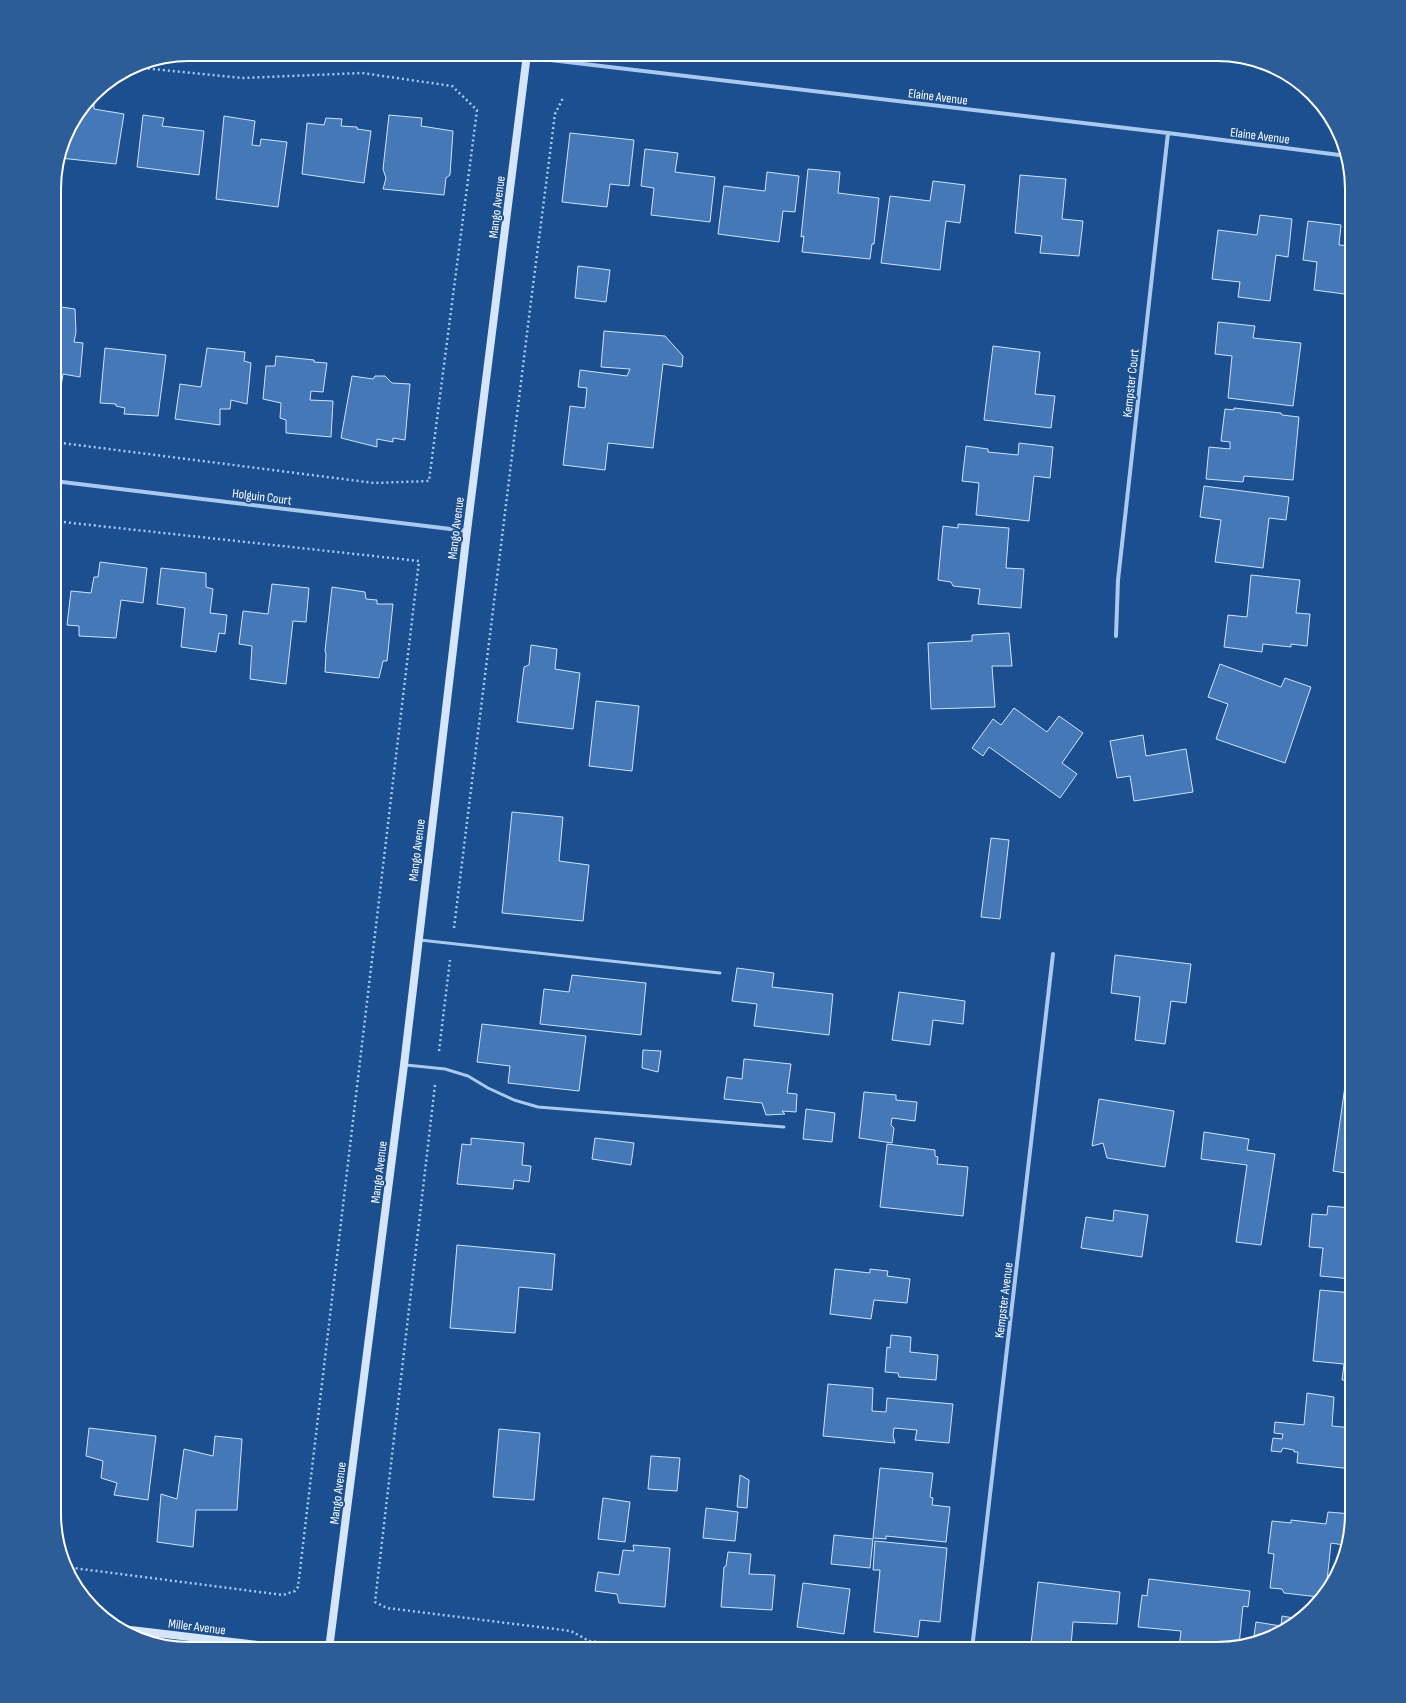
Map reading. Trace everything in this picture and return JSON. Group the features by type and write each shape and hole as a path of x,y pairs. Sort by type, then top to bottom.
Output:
{"street":[{"name":"Mango Avenue","path":"330,1642 404,1065 467,531 526,61"},
{"name":"Elaine Avenue","path":"576,61 1341,155"},
{"name":"Kempster Court","path":"1116,636 1118,572 1168,133"},
{"name":"Holguin Court","path":"61,482 467,531"},
{"name":"Kempster Avenue","path":"973,1642 1053,954"},
{"name":"Miller Avenue","path":"138,1631 232,1642"}],"lane":[{"path":"418,940 720,973"},
{"path":"404,1065 437,1068 468,1076 488,1088 514,1100 538,1107 784,1127"}],"path":[{"path":"61,443 374,483 428,481 477,110 452,86 362,72 242,78 147,68"},
{"path":"564,98 555,114 528,325 437,1068 375,1602 387,1608 571,1631 589,1641 598,1642"},
{"path":"61,522 419,561 298,1587 295,1590 283,1595 73,1568"}],"building":[{"path":"94,104 94,109 124,114 116,164 64,158 74,133 83,118"},
{"path":"143,115 164,118 162,126 204,131 199,175 137,167"},
{"path":"389,115 422,118 421,126 453,131 450,175 446,178 444,195 383,189 386,178 383,169"},
{"path":"224,116 255,121 252,145 260,146 261,139 287,142 278,207 216,199"},
{"path":"326,118 342,119 341,126 357,127 357,129 371,131 364,183 302,174 307,123 324,125"},
{"path":"570,133 634,140 629,186 610,184 607,207 562,202"},
{"path":"645,149 678,153 675,172 715,177 710,222 651,215 654,188 641,186"},
{"path":"808,169 840,172 838,193 879,198 874,244 872,244 870,259 802,252 804,236 801,237"},
{"path":"767,172 799,176 795,212 783,211 779,242 718,234 724,186 765,191"},
{"path":"1020,175 1066,179 1062,219 1083,221 1079,256 1040,253 1042,236 1015,233"},
{"path":"933,181 965,185 960,223 946,221 940,270 881,263 890,196 930,201"},
{"path":"1260,215 1292,219 1288,257 1276,255 1270,301 1238,297 1240,282 1212,279 1218,230 1257,235"},
{"path":"1308,221 1341,225 1339,245 1345,245 1345,294 1314,290 1317,262 1303,260"},
{"path":"578,266 610,270 606,302 575,298"},
{"path":"61,307 75,309 76,332 74,342 83,343 80,377 63,374 61,387"},
{"path":"1218,322 1255,326 1253,338 1301,343 1293,406 1228,398 1232,356 1215,354"},
{"path":"604,331 665,336 683,356 682,367 663,364 653,448 608,443 605,470 563,465 570,406 585,408 587,388 578,387 580,370 627,376 630,369 601,367"},
{"path":"993,346 1040,352 1035,394 1055,396 1051,428 984,420"},
{"path":"105,348 166,355 158,416 124,414 125,408 116,406 116,404 100,403"},
{"path":"207,348 245,352 244,361 251,363 247,404 231,400 230,409 220,409 220,425 175,419 180,384 201,387"},
{"path":"276,356 314,360 314,362 327,363 323,392 311,391 310,400 333,401 331,437 286,433 286,420 280,418 281,403 263,399 266,366 275,366"},
{"path":"352,376 373,379 375,376 385,376 392,383 410,384 405,440 393,438 393,442 377,439 377,447 341,438"},
{"path":"1234,408 1281,413 1282,415 1299,417 1293,480 1244,476 1243,482 1206,479 1209,447 1230,449 1230,442 1221,441 1225,409 1234,410"},
{"path":"1019,443 1053,447 1050,478 1034,476 1029,521 976,515 979,483 962,481 966,446 988,449 988,452 1018,455"},
{"path":"1204,486 1289,497 1286,520 1269,518 1263,568 1215,562 1221,520 1200,517"},
{"path":"958,524 1009,528 1006,568 1024,569 1021,608 978,604 980,589 953,586 951,582 938,580 943,526 958,528"},
{"path":"100,562 147,568 143,603 121,600 116,638 79,636 79,626 67,625 71,591 91,593 94,577 98,577"},
{"path":"161,568 206,573 206,587 213,589 210,613 227,615 225,634 219,633 216,652 181,647 185,608 157,604"},
{"path":"1251,575 1300,580 1296,613 1310,614 1307,646 1291,644 1291,647 1263,644 1262,652 1224,647 1228,615 1247,617"},
{"path":"272,584 309,588 306,622 293,621 286,684 250,679 252,646 239,644 243,611 268,614"},
{"path":"332,587 365,592 366,599 377,600 377,604 393,604 387,661 383,661 379,678 325,672 325,651"},
{"path":"1009,633 1012,666 992,666 995,707 931,709 928,643 972,641 972,635"},
{"path":"531,645 557,649 555,669 580,673 573,729 517,722 524,667 529,665"},
{"path":"1220,664 1281,687 1285,678 1311,687 1285,763 1216,739 1228,704 1208,697"},
{"path":"596,701 639,706 632,771 589,766"},
{"path":"1014,708 1047,732 1059,716 1083,733 1062,763 1077,774 1060,798 989,747 983,756 972,748 993,719 1001,725"},
{"path":"1143,735 1146,756 1186,749 1193,792 1134,801 1130,776 1117,778 1110,741"},
{"path":"512,812 563,817 559,861 589,865 583,921 502,913"},
{"path":"991,838 1009,840 1000,919 981,917"},
{"path":"1115,955 1191,964 1186,1003 1171,1001 1165,1044 1135,1040 1140,997 1111,993"},
{"path":"737,968 774,973 772,987 833,994 829,1035 754,1026 757,1004 732,1001"},
{"path":"572,975 646,983 641,1035 540,1024 544,989 569,992"},
{"path":"899,992 965,1001 963,1024 933,1020 930,1045 892,1040"},
{"path":"482,1024 586,1036 579,1091 508,1083 510,1066 477,1062"},
{"path":"643,1050 661,1051 658,1072 642,1068"},
{"path":"744,1059 791,1064 787,1093 797,1094 796,1112 782,1111 785,1114 766,1115 762,1103 724,1099 727,1077 742,1079"},
{"path":"1345,1086 1345,1173 1333,1171"},
{"path":"864,1092 896,1095 896,1100 917,1102 915,1121 892,1118 891,1125 894,1128 892,1143 859,1138"},
{"path":"1099,1099 1174,1111 1165,1167 1107,1158 1103,1143 1092,1146"},
{"path":"806,1109 835,1113 832,1142 803,1139"},
{"path":"1204,1132 1249,1139 1247,1150 1275,1154 1261,1245 1236,1242 1247,1165 1201,1159"},
{"path":"471,1138 524,1143 522,1165 531,1166 529,1182 514,1180 513,1189 457,1184 462,1144 471,1145"},
{"path":"595,1138 634,1143 631,1165 592,1159"},
{"path":"887,1144 935,1150 935,1156 938,1157 937,1164 968,1167 963,1216 880,1207"},
{"path":"1328,1206 1345,1207 1345,1278 1320,1276 1323,1248 1309,1247 1312,1214 1327,1215"},
{"path":"1114,1210 1148,1215 1142,1257 1081,1248 1086,1217 1113,1221"},
{"path":"457,1245 555,1254 552,1290 519,1287 515,1333 450,1328"},
{"path":"835,1269 870,1273 870,1269 888,1271 887,1276 910,1279 907,1303 874,1300 871,1319 830,1314"},
{"path":"1320,1290 1345,1292 1345,1380 1342,1380 1344,1364 1313,1361"},
{"path":"891,1335 911,1337 910,1352 938,1355 936,1380 899,1377 898,1373 885,1372 887,1347 890,1348"},
{"path":"828,1384 873,1388 872,1411 886,1412 887,1398 953,1404 949,1443 915,1440 917,1430 894,1428 893,1436 895,1443 823,1436"},
{"path":"1307,1393 1334,1397 1332,1426 1345,1427 1345,1468 1297,1463 1298,1452 1294,1452 1294,1450 1283,1448 1281,1452 1271,1451 1273,1438 1282,1439 1283,1434 1274,1433 1275,1422 1304,1425"},
{"path":"89,1428 156,1436 148,1500 114,1495 117,1483 101,1478 103,1461 86,1456"},
{"path":"499,1429 540,1433 534,1500 493,1497"},
{"path":"215,1436 242,1439 237,1510 196,1510 193,1547 157,1542 161,1494 177,1499 184,1449 213,1456"},
{"path":"651,1456 680,1458 677,1491 648,1489"},
{"path":"880,1468 933,1473 930,1497 933,1498 932,1505 950,1507 946,1542 886,1536 886,1539 873,1538"},
{"path":"740,1475 749,1480 747,1508 737,1507"},
{"path":"603,1498 630,1502 625,1542 598,1539"},
{"path":"706,1508 738,1512 735,1541 703,1538"},
{"path":"1328,1512 1345,1513 1341,1545 1331,1543 1327,1579 1314,1596 1284,1593 1282,1589 1270,1588 1274,1554 1268,1553 1272,1521 1291,1523 1291,1520 1326,1524"},
{"path":"834,1535 873,1539 870,1568 831,1564"},
{"path":"875,1541 947,1548 940,1622 920,1620 918,1637 874,1632 880,1570 873,1570"},
{"path":"633,1545 670,1548 665,1607 619,1603 617,1594 595,1591 598,1572 619,1575 623,1550 634,1551"},
{"path":"728,1552 751,1554 749,1574 775,1575 772,1610 721,1607 724,1567 726,1566"},
{"path":"1149,1579 1250,1591 1248,1607 1243,1606 1240,1640 1217,1642 1180,1642 1181,1631 1138,1627 1142,1595 1147,1596"},
{"path":"1038,1582 1120,1592 1117,1624 1073,1622 1071,1642 1031,1642"},
{"path":"803,1583 850,1589 844,1634 797,1627"},
{"path":"1282,1616 1291,1618 1288,1620 1281,1624"},
{"path":"1256,1622 1279,1626 1254,1637"}]}
